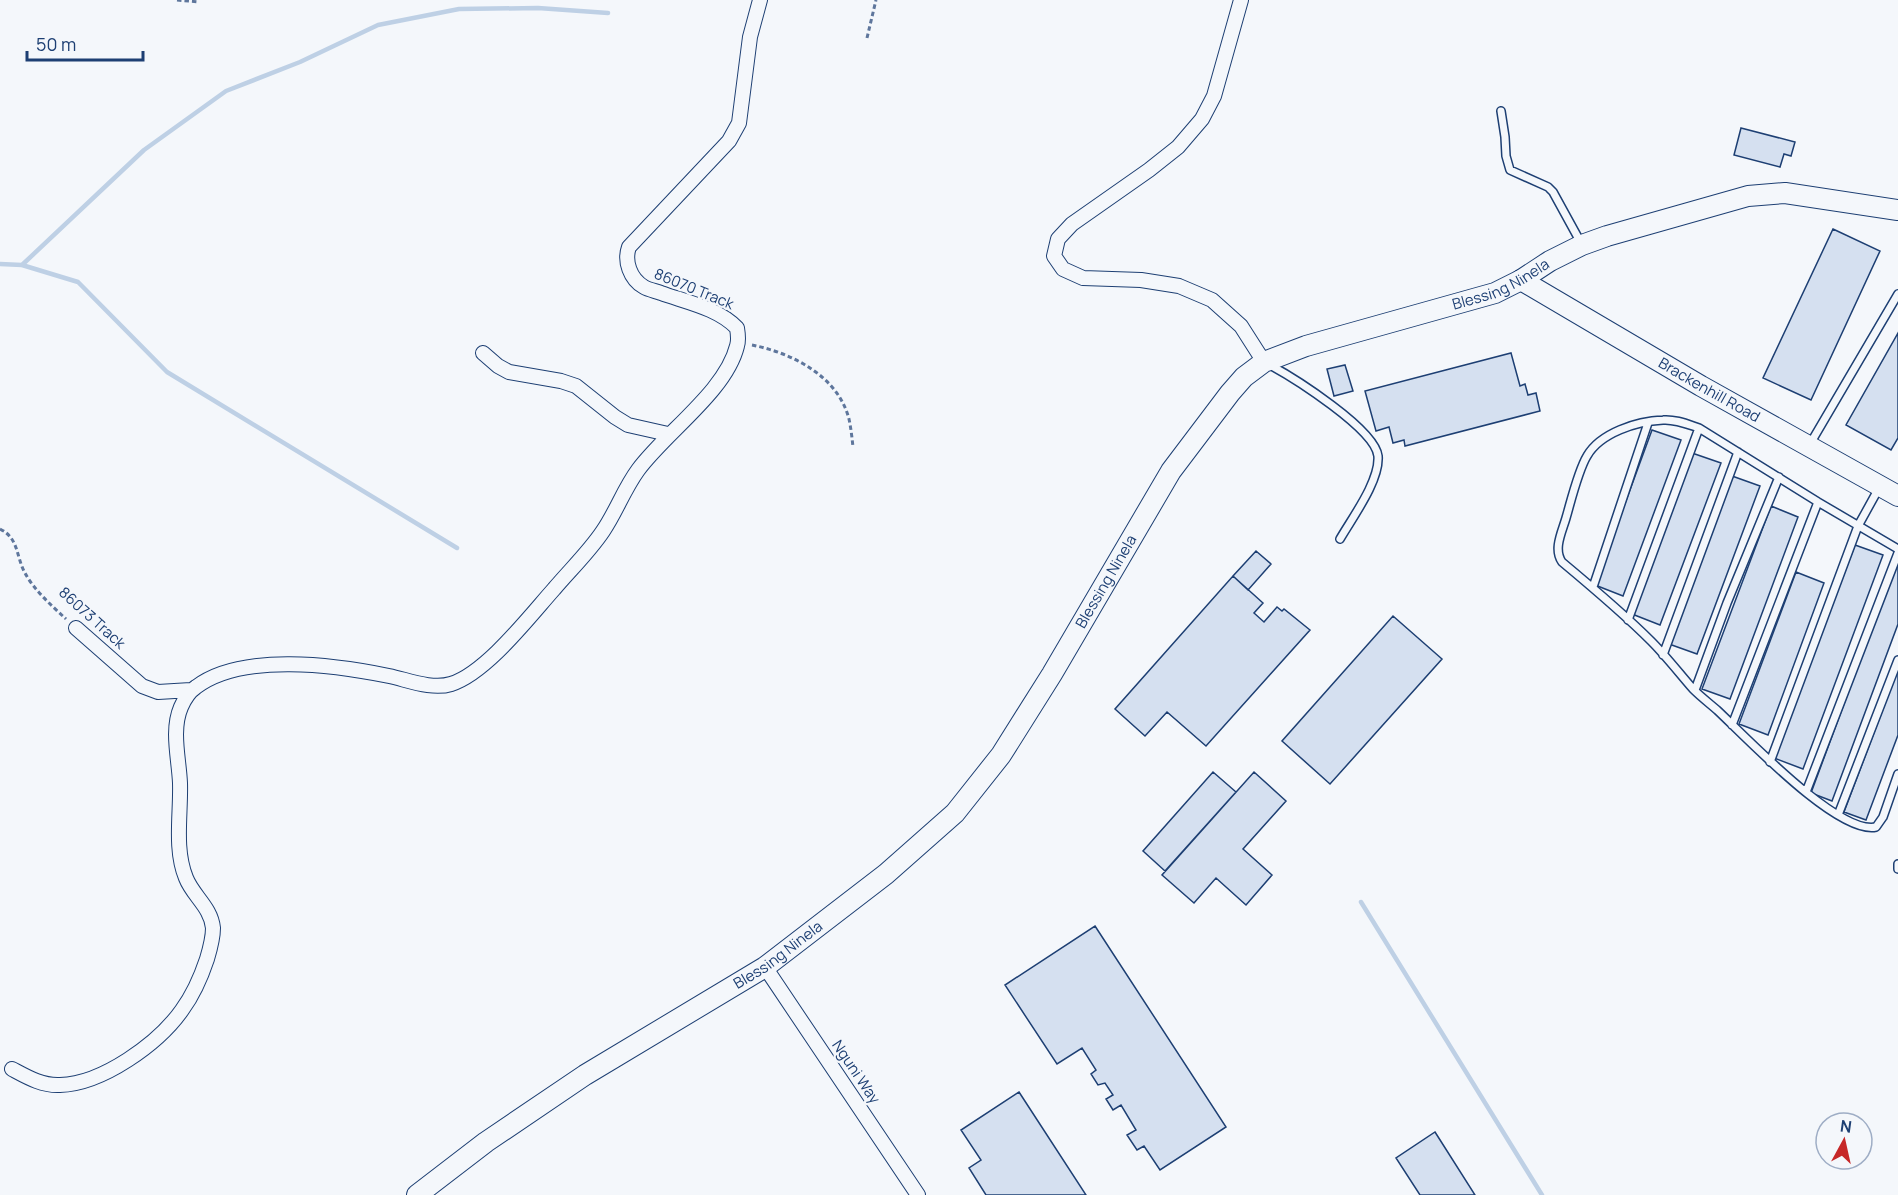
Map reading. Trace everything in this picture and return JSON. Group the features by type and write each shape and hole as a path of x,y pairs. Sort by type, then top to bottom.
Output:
{"street":[{"name":"86070 Track","path":"738,342 737,327 729,319 643,287 632,275 627,264 627,254 629,247 729,141 734,132 738,123 747,56 760,0"},
{"path":"1241,0 1214,96 1202,119 1178,147 1072,224 1058,240 1054,256 1063,269 1083,279 1141,280 1179,285 1212,300 1241,326 1264,362"},
{"name":"Blessing Ninela","path":"417,1195 486,1142 585,1075 765,967 886,874 955,813 1001,755 1052,674 1171,471 1230,393 1244,377 1264,362 1306,346 1495,292 1521,280 1550,261 1582,245 1748,196 1767,193 1806,195 1898,210"},
{"name":"Brackenhill Road","path":"1521,280 1701,386 1898,496"},
{"path":"12,1069 44,1084 59,1085 79,1083 112,1069 145,1049 181,1012 201,978 211,945 213,928 209,912 187,880 180,858 180,783 176,736 180,708 192,690 207,678 244,667 304,664 352,669 425,684 448,685 468,676 504,645 587,552 604,530 636,472 668,434 720,381 738,342"},
{"path":"483,353 509,372 561,381 576,386 628,425 668,434"},
{"name":"86073 Track","path":"76,628 142,686 158,692 192,690"},
{"name":"Nguni Way","path":"765,967 918,1195"}],"lane":[{"path":"1501,111 1506,156 1510,170 1548,187 1553,192 1582,245"},
{"path":"1808,446 1898,294"},
{"path":"1264,362 1311,389 1372,441 1378,454 1377,467 1370,487 1340,539"},
{"path":"1806,792 1898,551 1699,428 1681,422 1662,420 1612,433 1599,441 1586,457 1559,543 1558,556 1562,562 1628,620 1695,690 1770,762 1806,792 1838,816 1856,825 1876,827 1883,817 1898,774"},
{"path":"1593,587 1648,423"},
{"path":"1628,620 1699,428"},
{"path":"1663,655 1737,452"},
{"path":"1695,690 1727,603 1779,477"},
{"path":"1770,762 1858,526 1880,486"},
{"path":"1732,725 1818,502"},
{"path":"1838,816 1898,660"},
{"path":"1898,864 1898,869"}],"path":[{"path":"177,0 199,2"},
{"path":"867,38 876,0"},
{"path":"738,342 772,349 819,374 838,396 848,417 853,447"},
{"name":"86073 Track","path":"0,529 8,532 12,538 24,573 60,614 76,628"}],"building":[{"path":"1741,128 1795,142 1791,156 1784,154 1780,167 1734,155"},
{"path":"1833,229 1880,251 1811,400 1763,378"},
{"path":"1898,333 1898,438 1891,450 1846,425"},
{"path":"1511,353 1520,386 1525,384 1528,395 1536,393 1540,411 1405,446 1404,440 1393,443 1389,427 1376,431 1365,391"},
{"path":"1345,365 1353,391 1334,396 1327,369"},
{"path":"1652,430 1681,440 1623,596 1595,585"},
{"path":"1692,453 1721,463 1660,625 1632,614"},
{"path":"1732,476 1760,486 1697,654 1669,644"},
{"path":"1771,506 1798,517 1730,699 1702,689"},
{"path":"1855,545 1883,555 1803,769 1774,758"},
{"path":"1256,551 1271,564 1248,590 1233,576"},
{"path":"1895,566 1898,567 1898,624 1832,801 1811,793"},
{"path":"1796,572 1824,583 1768,735 1739,724"},
{"path":"1233,576 1263,603 1254,613 1264,622 1277,607 1282,611 1284,609 1310,630 1206,746 1167,712 1145,736 1115,709"},
{"path":"1393,616 1442,659 1330,784 1282,741"},
{"path":"1898,669 1898,735 1866,820 1844,812"},
{"path":"1213,772 1236,792 1165,871 1143,851"},
{"path":"1254,772 1286,801 1243,849 1272,875 1246,905 1216,878 1194,903 1162,875"},
{"path":"1095,926 1226,1127 1160,1170 1144,1146 1137,1150 1127,1135 1136,1130 1121,1105 1113,1110 1106,1099 1113,1095 1105,1083 1098,1085 1091,1074 1096,1070 1082,1048 1057,1064 1005,985"},
{"path":"1019,1092 1086,1195 986,1195 969,1168 981,1160 961,1130"},
{"path":"1435,1132 1475,1195 1420,1195 1396,1158"}],"waterway":[{"path":"22,265 144,150 226,91 300,62 378,25 459,9 538,8 608,13"},
{"path":"0,264 22,265 78,282 167,372 457,548"},
{"path":"1361,902 1542,1195"}]}
